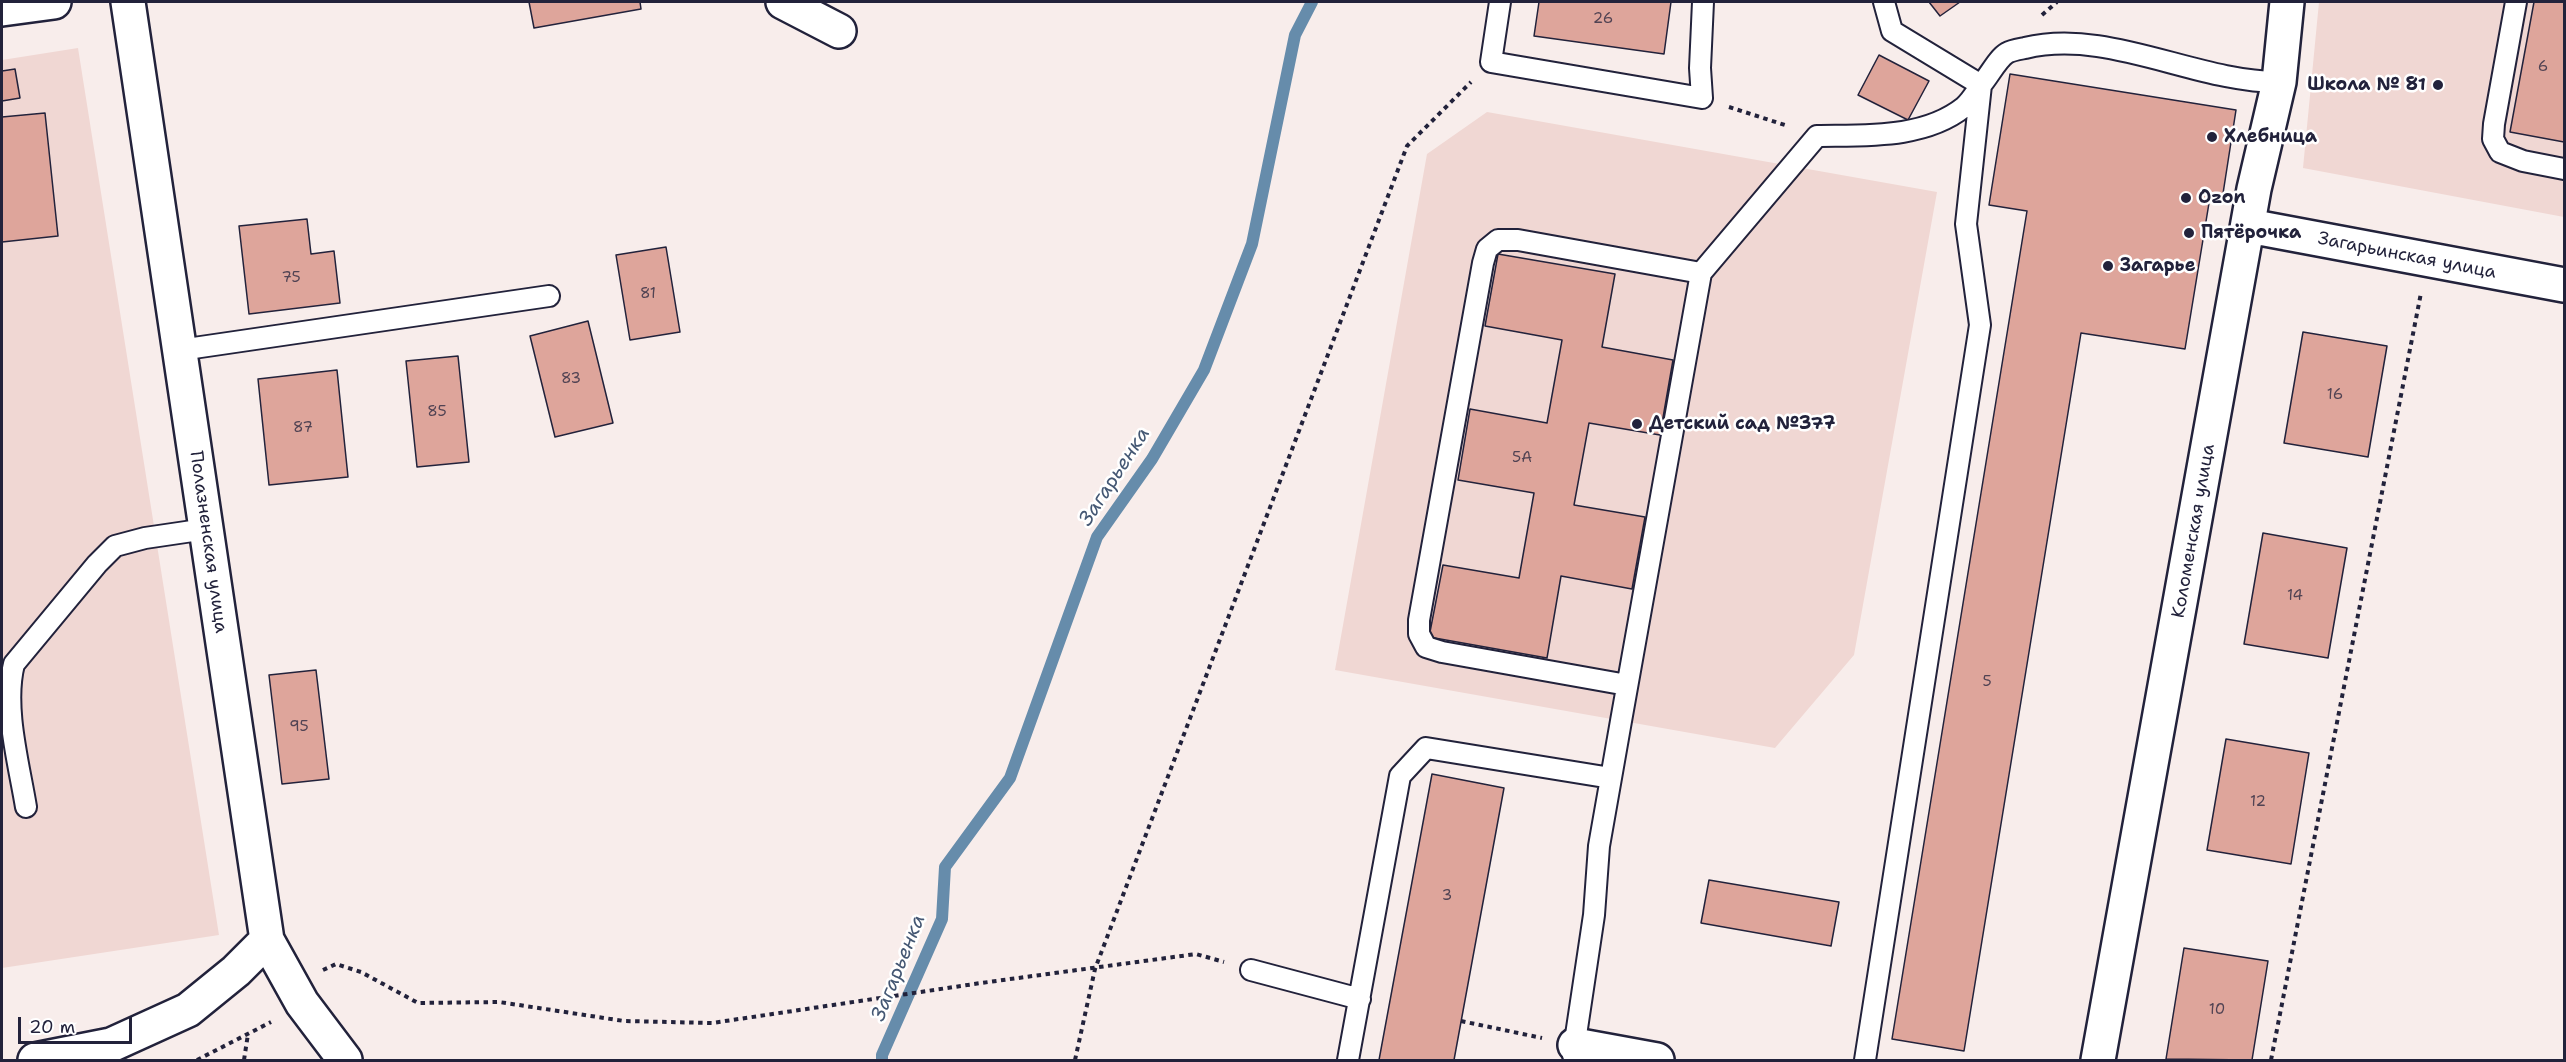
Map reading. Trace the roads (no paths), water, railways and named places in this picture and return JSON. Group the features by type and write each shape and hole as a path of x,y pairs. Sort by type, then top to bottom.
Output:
{"street":[{"path":"2,9 54,2"},
{"name":"Полазненская улица","path":"128,2 267,940 302,1003 345,1060"},
{"path":"783,2 839,31"},
{"name":"Коломенская улица","path":"2098,1060 2254,189 2279,82 2287,2"},
{"name":"Загарьинская улица","path":"2249,226 2565,285"},
{"path":"35,1060 111,1045 188,1010 236,971 267,940"},
{"path":"1574,1053 1657,1060"}],"lane":[{"path":"1500,2 1491,62 1702,98 1700,68 1702,2"},
{"path":"1884,2 1892,31 1982,85"},
{"path":"2516,2 2493,139 2500,152 2523,161 2565,169"},
{"path":"1574,1053 1594,915 1599,846 1701,273 1817,136 1895,134 1936,122 1965,106 2007,53 2050,42 2115,49 2173,65 2253,82 2279,82"},
{"path":"1865,1060 1980,325 1966,224 1982,85"},
{"path":"1627,685 1442,652 1426,647 1419,634 1421,608 1487,249 1498,240 1518,240 1701,273"},
{"path":"180,350 549,296"},
{"path":"26,807 9,750 9,683 14,664 97,564 115,546 145,538 206,529"},
{"path":"1348,1060 1400,776 1426,748 1611,778"},
{"path":"1251,970 1360,999"}],"waterway":[{"name":"Загарьенка","path":"882,1060 882,1055 942,919 945,867 1010,778 1097,537 1152,459 1204,370 1252,244 1295,35 1312,2"}],"place":[{"name":"Школа № 81","path":"2438,85"},
{"name":"Хлебница","path":"2212,137"},
{"name":"Ozon","path":"2186,198"},
{"name":"Пятёрочка","path":"2189,233"},
{"name":"Загарье","path":"2108,266"},
{"name":"Детский сад №377","path":"1637,424"}]}
